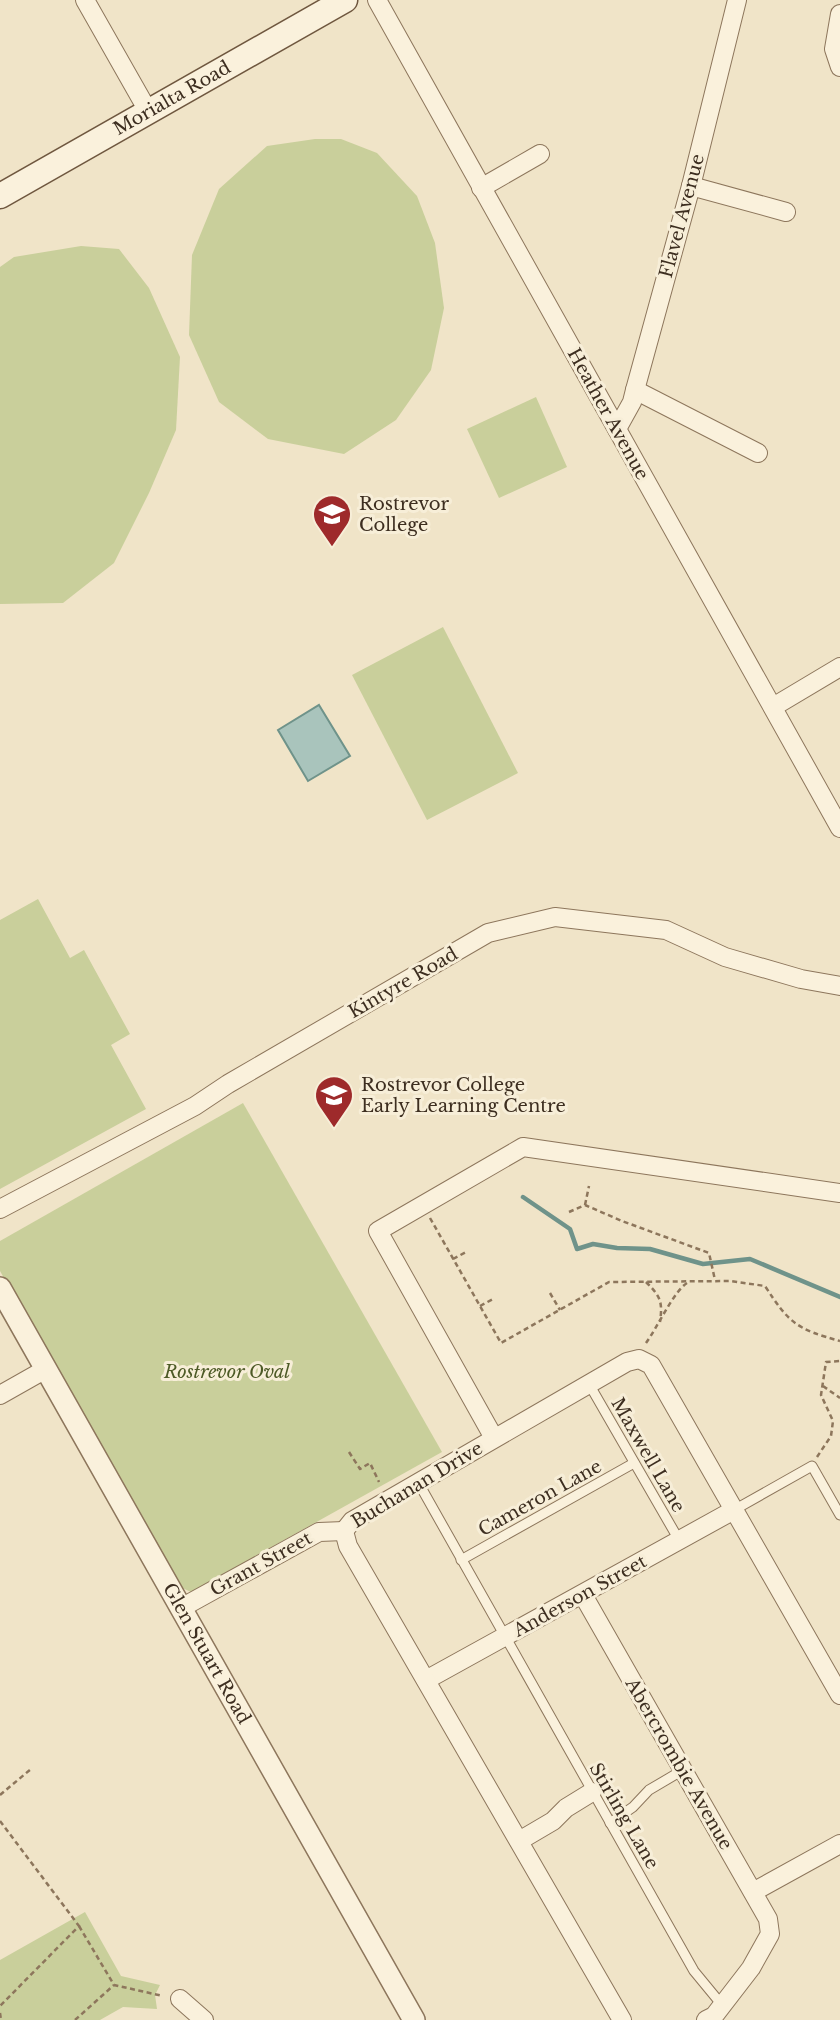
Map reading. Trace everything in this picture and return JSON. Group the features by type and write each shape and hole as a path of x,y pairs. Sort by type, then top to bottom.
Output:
{"main road":[{"name":"Morialta Road","path":"0,196 345,0"}],"street":[{"path":"85,0 148,111"},
{"name":"Heather Avenue","path":"377,0 840,828"},
{"name":"Flavel Avenue","path":"617,429 632,402 691,186 737,0"},
{"path":"840,14 834,49 840,67"},
{"path":"481,188 540,154"},
{"path":"691,186 786,212"},
{"path":"635,390 758,453"},
{"path":"773,707 840,667"},
{"name":"Kintyre Road","path":"0,1209 195,1106 228,1084 488,933 555,917 666,930 725,957 801,979 840,986"},
{"path":"494,1438 378,1231 523,1147 840,1193"},
{"name":"Glen Stuart Road","path":"0,1288 414,2020"},
{"path":"639,1359 651,1365 840,1695"},
{"name":"Buchanan Drive","path":"622,2020 348,1546 344,1531 352,1521 418,1482 627,1362 639,1359"},
{"path":"0,1395 46,1369"},
{"name":"Anderson Street","path":"426,1680 734,1510"},
{"name":"Grant Street","path":"181,1608 319,1532 344,1531"},
{"name":"Abercrombie Avenue","path":"583,1595 768,1919 770,1934 751,1968 722,2005"},
{"path":"519,1841 553,1821 566,1808 592,1792"},
{"path":"753,1892 840,1844"},
{"path":"180,1999 204,2020"},
{"path":"706,2020 714,2016 722,2005"}],"lane":[{"name":"Maxwell Lane","path":"589,1384 679,1541"},
{"name":"Cameron Lane","path":"461,1560 634,1463"},
{"path":"734,1510 812,1466 840,1515"},
{"name":"Stirling Lane","path":"418,1482 694,1971 722,2005"},
{"path":"610,1823 633,1807 649,1790 682,1770"}],"path":[{"path":"585,1205 589,1186"},
{"path":"569,1212 585,1205 622,1222 709,1253 715,1281"},
{"path":"427,1212 501,1343 609,1282 690,1281 765,1286 794,1325 840,1341"},
{"path":"453,1259 468,1251"},
{"path":"639,1359 680,1287 690,1281"},
{"path":"646,1282 659,1295 662,1310 660,1325"},
{"path":"550,1293 560,1310"},
{"path":"480,1306 495,1298"},
{"path":"812,1466 831,1437 833,1420 821,1395 826,1362 840,1361"},
{"path":"822,1386 840,1398"},
{"path":"349,1452 360,1469 370,1463 379,1482"},
{"path":"0,1794 31,1769"},
{"path":"0,1821 79,1926 114,1985 180,1999"},
{"path":"0,2006 79,1926"},
{"path":"75,2020 114,1985"},
{"path":"0,2013 1,2020"}],"green space":[{"path":"315,139 341,139 377,153 417,196 435,243 444,308 431,370 396,420 344,454 268,439 219,402 189,335 192,255 219,189 267,146"},
{"path":"81,246 119,249 149,288 180,357 176,430 149,493 114,563 63,603 0,604 0,267 14,257"},
{"path":"536,397 567,467 499,498 467,429"},
{"path":"443,627 518,773 427,820 352,675"},
{"path":"38,899 70,958 84,950 130,1034 111,1045 146,1109 0,1189 0,920"},
{"name":"Rostrevor Oval","path":"243,1103 442,1452 191,1592 178,1586 0,1271 0,1241"},
{"path":"85,1912 121,1976 160,1985 155,1995 157,2009 123,2007 100,2020 0,2020 0,1960"}],"water":[{"path":"319,705 350,756 308,781 278,730"}],"waterway":[{"path":"523,1197 570,1229 577,1249 593,1244 650,1249 703,1264 750,1259 840,1297"}],"place":[{"name":"Rostrevor College","path":"332,548"},
{"name":"Rostrevor College Early Learning Centre","path":"334,1129"}]}
